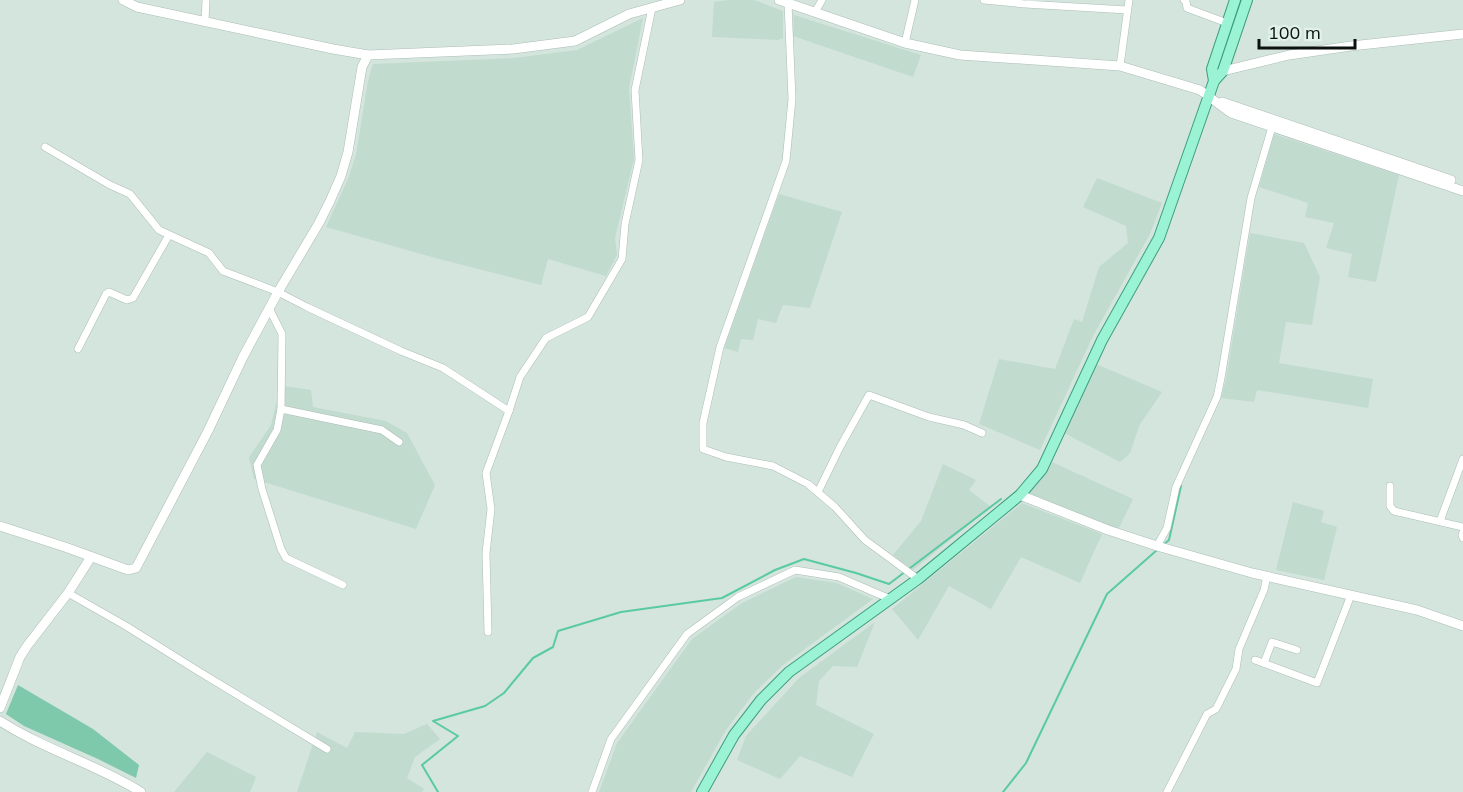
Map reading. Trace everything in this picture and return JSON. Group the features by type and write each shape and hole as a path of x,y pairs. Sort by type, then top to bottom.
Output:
{"main road":[{"path":"123,0 137,7 368,55 504,50 575,41 629,14 680,0"},
{"path":"1214,81 1212,69 1235,0"},
{"path":"702,792 734,735 761,700 789,672 918,579 1020,495 1042,469 1102,340 1159,238 1214,81 1223,71 1247,0"},
{"path":"783,2 905,42 960,55 1120,66 1200,90 1231,113 1463,191"},
{"path":"1223,71 1289,55 1463,33"},
{"path":"0,526 128,570 136,568 208,431 243,357 319,223 341,176 348,152 362,67 368,55"},
{"path":"1209,97 1463,185"},
{"path":"1020,495 1108,530 1157,546 1267,576 1417,610 1463,626"},
{"path":"0,708 20,657 68,593 91,556"},
{"path":"0,721 19,734 94,767 141,792"}],"street":[{"path":"206,0 206,21"},
{"path":"815,12 822,0"},
{"path":"905,42 915,0"},
{"path":"984,0 1127,9"},
{"path":"1120,66 1129,0"},
{"path":"1184,0 1187,8 1227,23"},
{"path":"783,2 792,99 786,161 720,346 703,423 703,449 726,457 773,466 808,484 835,507 865,540 918,579"},
{"path":"488,632 486,553 491,509 486,474 510,411 520,377 546,338 588,317 622,259 625,224 639,160 635,90 652,8"},
{"path":"1157,546 1167,528 1176,487 1216,397 1251,198 1272,127"},
{"path":"45,147 110,185 130,194 159,230 209,253 223,271 278,292 401,351 443,368 510,411"},
{"path":"78,350 106,294 109,292 128,300 133,298 169,235"},
{"path":"269,308 282,333 281,409 277,430 257,465 262,489 286,558 343,585"},
{"path":"818,492 869,395 929,417 964,425 982,433"},
{"path":"281,409 382,430 399,442"},
{"path":"1440,521 1463,459"},
{"path":"1390,486 1390,506 1394,511 1463,527"},
{"path":"1463,532 1463,538"},
{"path":"592,792 611,740 687,634 738,597 795,570 839,577 890,599"},
{"path":"1167,792 1207,714 1216,709 1236,669 1239,649 1264,590 1267,576"},
{"path":"68,593 327,749"},
{"path":"1255,660 1317,683 1351,595"},
{"path":"1264,663 1272,642 1297,650"}],"shaded area":[{"path":"754,0 783,11 783,38 778,40 712,37 714,2"},
{"path":"794,15 921,55 913,77 793,36"},
{"path":"643,18 629,88 634,159 615,238 617,255 606,276 548,259 541,285 326,227 348,179 356,155 373,64 514,58 577,50"},
{"path":"1274,134 1399,175 1376,282 1348,277 1352,254 1326,248 1334,223 1305,217 1308,203 1259,187"},
{"path":"1097,178 1162,203 1150,234 1093,336 1040,450 979,424 999,359 1055,369 1074,319 1082,322 1099,267 1128,243 1126,226 1083,207"},
{"path":"779,194 842,212 810,308 783,305 776,323 758,319 753,340 741,339 738,352 724,348"},
{"path":"1250,233 1304,243 1320,277 1312,325 1286,322 1279,363 1373,379 1368,408 1257,390 1254,402 1221,398"},
{"path":"1096,364 1162,392 1140,424 1130,453 1120,462 1064,433"},
{"path":"277,385 311,390 313,407 386,421 407,433 435,485 416,529 254,479 249,457 271,425 278,396"},
{"path":"1052,462 1133,499 1118,530 1029,493 1047,472"},
{"path":"943,464 976,480 969,490 991,507 913,570 893,555 921,521"},
{"path":"1293,502 1324,511 1321,522 1337,527 1324,580 1276,570"},
{"path":"1022,503 1102,534 1080,583 1021,557 991,609 949,586 918,640 892,609"},
{"path":"796,577 837,583 873,599 783,665 754,693 726,730 691,792 599,792 617,743 692,639 742,603"},
{"path":"875,622 857,667 833,666 819,681 816,705 874,734 852,777 800,756 780,779 737,760 746,736 799,678"},
{"path":"427,724 440,739 415,757 407,778 424,789 422,792 297,792 317,732 347,748 355,732 404,734"},
{"path":"207,752 256,777 250,792 174,792"}],"green space":[{"path":"18,685 93,729 139,765 136,778 24,726 6,714"}],"waterway":[{"path":"1163,545 1169,540 1181,486"},
{"path":"438,792 422,765 458,736 433,721 485,706 504,693 533,658 553,647 558,631 621,612 722,598 775,570 804,559 889,584 1001,499"},
{"path":"1003,792 1026,763 1107,594 1157,550"}]}
